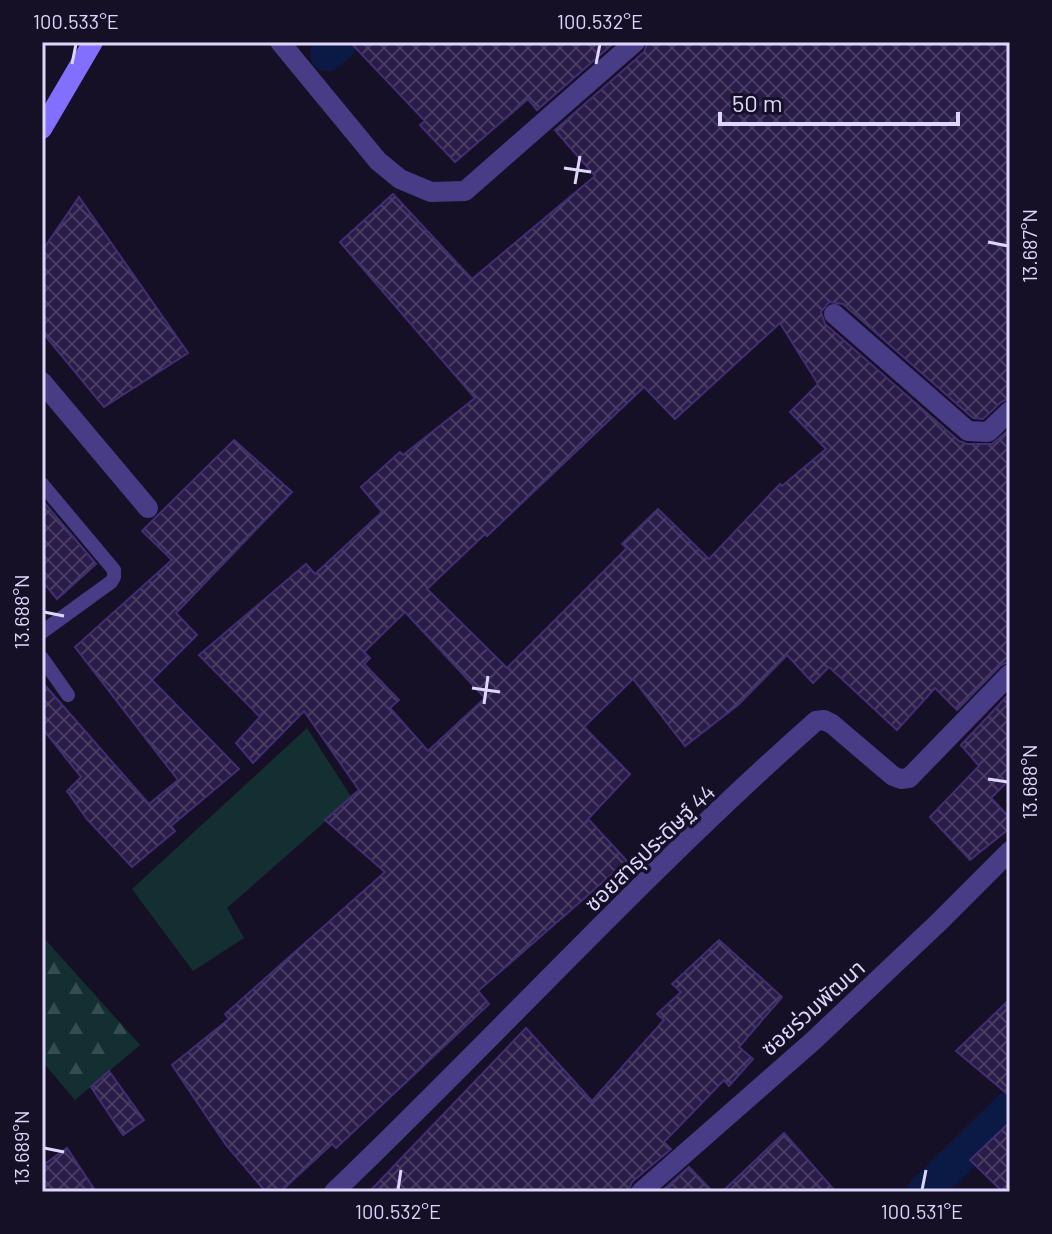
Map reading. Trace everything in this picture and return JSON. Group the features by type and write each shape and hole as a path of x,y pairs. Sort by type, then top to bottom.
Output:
{"main road":[{"path":"42,129 93,42"}],"street":[{"path":"280,42 378,161 400,179 431,192 465,191 635,42"},
{"path":"834,314 968,431 988,432 1010,411"},
{"path":"42,382 148,508"},
{"name":"ซอยสาธุประดิษฐ์ 44","path":"334,1192 575,951 816,721 824,720 832,724 893,776 909,778 1010,674"},
{"name":"ซอยร่วมพัฒนา","path":"641,1192 813,1041 1010,851"}],"lane":[{"path":"42,484 114,570 114,577 42,632"},
{"path":"42,658 68,695"}],"green space":[{"path":"307,728 352,798 227,908 244,938 193,971 132,889"},
{"path":"42,936 140,1045 75,1100 42,1061"}],"building":[{"path":"350,42 615,42 537,110 528,99 455,162 420,125 425,121"},
{"path":"648,42 1010,42 1010,398 983,419 973,418 843,304 829,302 821,312 825,324 959,441 992,444 1010,429 1010,661 1001,665 957,710 935,688 897,730 829,667 813,683 787,655 738,705 685,746 633,679 584,727 630,774 588,819 627,861 478,991 489,1004 336,1148 332,1144 280,1192 266,1192 226,1145 172,1065 229,1019 225,1014 385,872 325,820 359,790 304,711 253,763 236,743 260,717 199,655 306,564 315,574 382,512 361,487 400,452 403,455 475,398 340,242 393,194 472,279 595,176 555,130 644,52","holes":["780,323 818,384 790,412 826,449 782,486 780,484 709,559 658,509 622,544 627,548 507,668 427,589 644,387 675,419","405,612 485,698 428,751 390,708 399,700 364,664 370,658 364,652"]},
{"path":"79,197 188,353 104,407 42,332 42,251"},
{"path":"234,440 292,492 176,613 197,635 152,680 239,769 171,826 175,831 132,867 87,819 67,791 81,777 42,728 42,682 149,804 178,780 75,647 172,560 142,531"},
{"path":"42,500 96,564 57,599 42,581"},
{"path":"1010,693 1010,779 991,798 1010,818 1010,828 970,860 930,817 979,766 961,745"},
{"path":"719,940 782,997 739,1047 753,1059 729,1086 724,1080 664,1142 671,1149 632,1182 628,1192 369,1192 526,1028 592,1101 664,1020 657,1014 681,992 672,984"},
{"path":"1010,999 1010,1096 956,1051"},
{"path":"109,1071 144,1120 123,1135 91,1087"},
{"path":"1010,1122 1010,1192 1003,1192 970,1160"},
{"path":"784,1133 836,1192 722,1192"},
{"path":"67,1148 96,1192 42,1192 42,1166"},
{"path":"689,1167 713,1192 661,1192"}],"waterway":[{"path":"327,54 341,42"},
{"path":"924,1192 1010,1108"}]}
